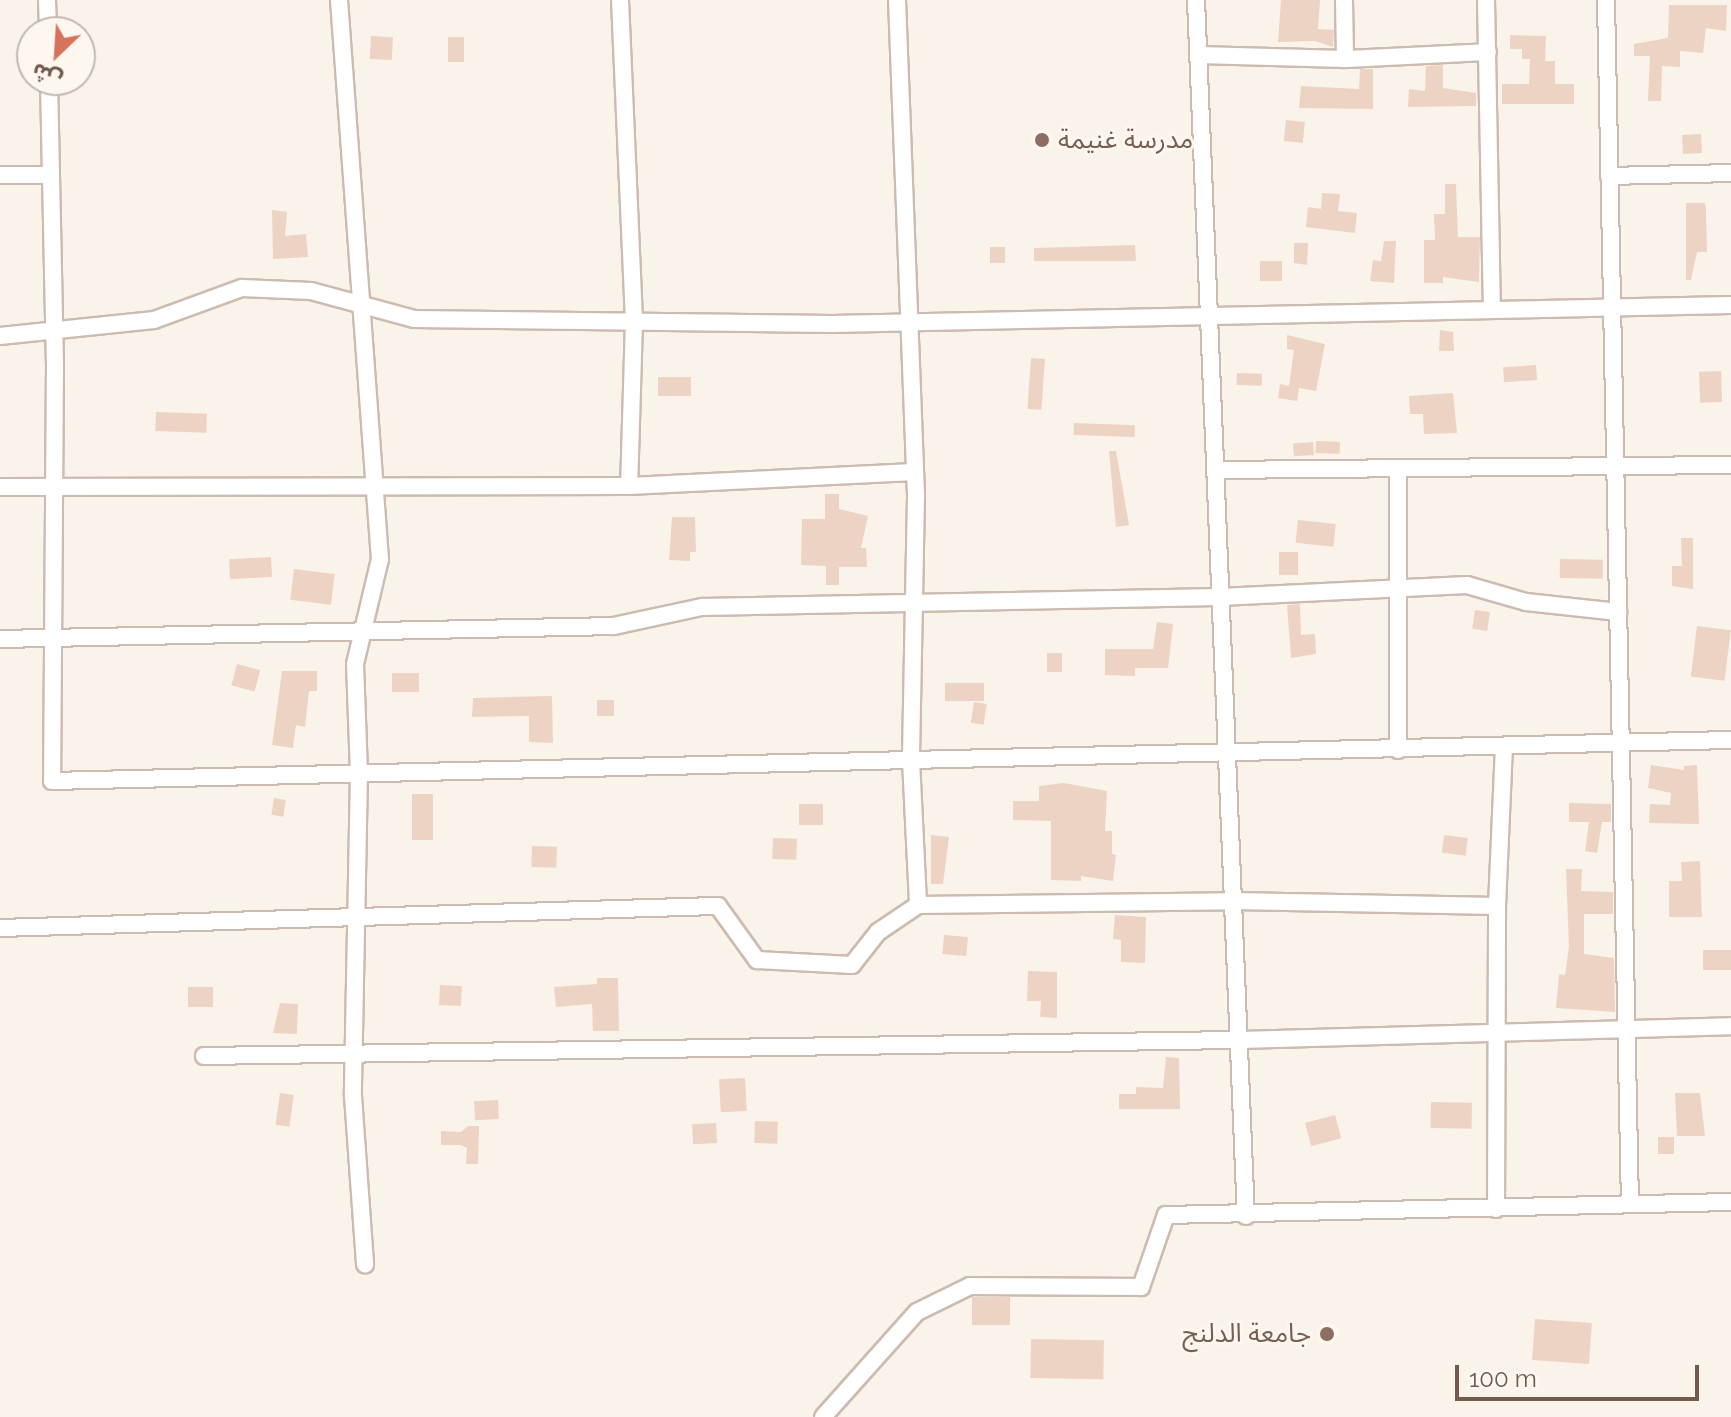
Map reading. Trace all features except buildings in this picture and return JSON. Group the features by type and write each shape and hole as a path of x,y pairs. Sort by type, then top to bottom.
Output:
{"street":[{"path":"339,0 339,52 380,559 355,664 359,773 353,1054 365,1265"},
{"path":"620,0 634,321 629,486"},
{"path":"897,0 905,322 914,472 911,760 918,905"},
{"path":"1196,0 1246,1216"},
{"path":"1344,0 1345,59"},
{"path":"1486,0 1492,309"},
{"path":"1606,0 1630,1204"},
{"path":"1198,55 1345,59 1488,52"},
{"path":"49,96 54,333 52,781 911,760 1227,756 1731,740"},
{"path":"1609,176 1731,173"},
{"path":"0,175 51,175"},
{"path":"0,336 54,333 154,320 242,288 311,291 414,319 905,322 1731,305"},
{"path":"1215,470 1731,465"},
{"path":"1398,468 1398,750"},
{"path":"0,487 374,483 629,486 914,472"},
{"path":"0,639 614,626 702,607 1220,597 1467,585 1526,602 1618,612"},
{"path":"1496,1209 1500,1034 1497,906 1504,746"},
{"path":"0,928 356,921 718,906 757,960 852,965 878,932 918,905 1233,901 1497,906"},
{"path":"204,1056 1239,1040 1731,1026"},
{"path":"823,1417 917,1312 970,1286 1141,1287 1166,1215 1246,1216 1731,1202"}],"place":[{"name":"مدرسة غنيمة","path":"1042,140"},
{"name":"جامعة الدلنج","path":"1327,1334"}]}
